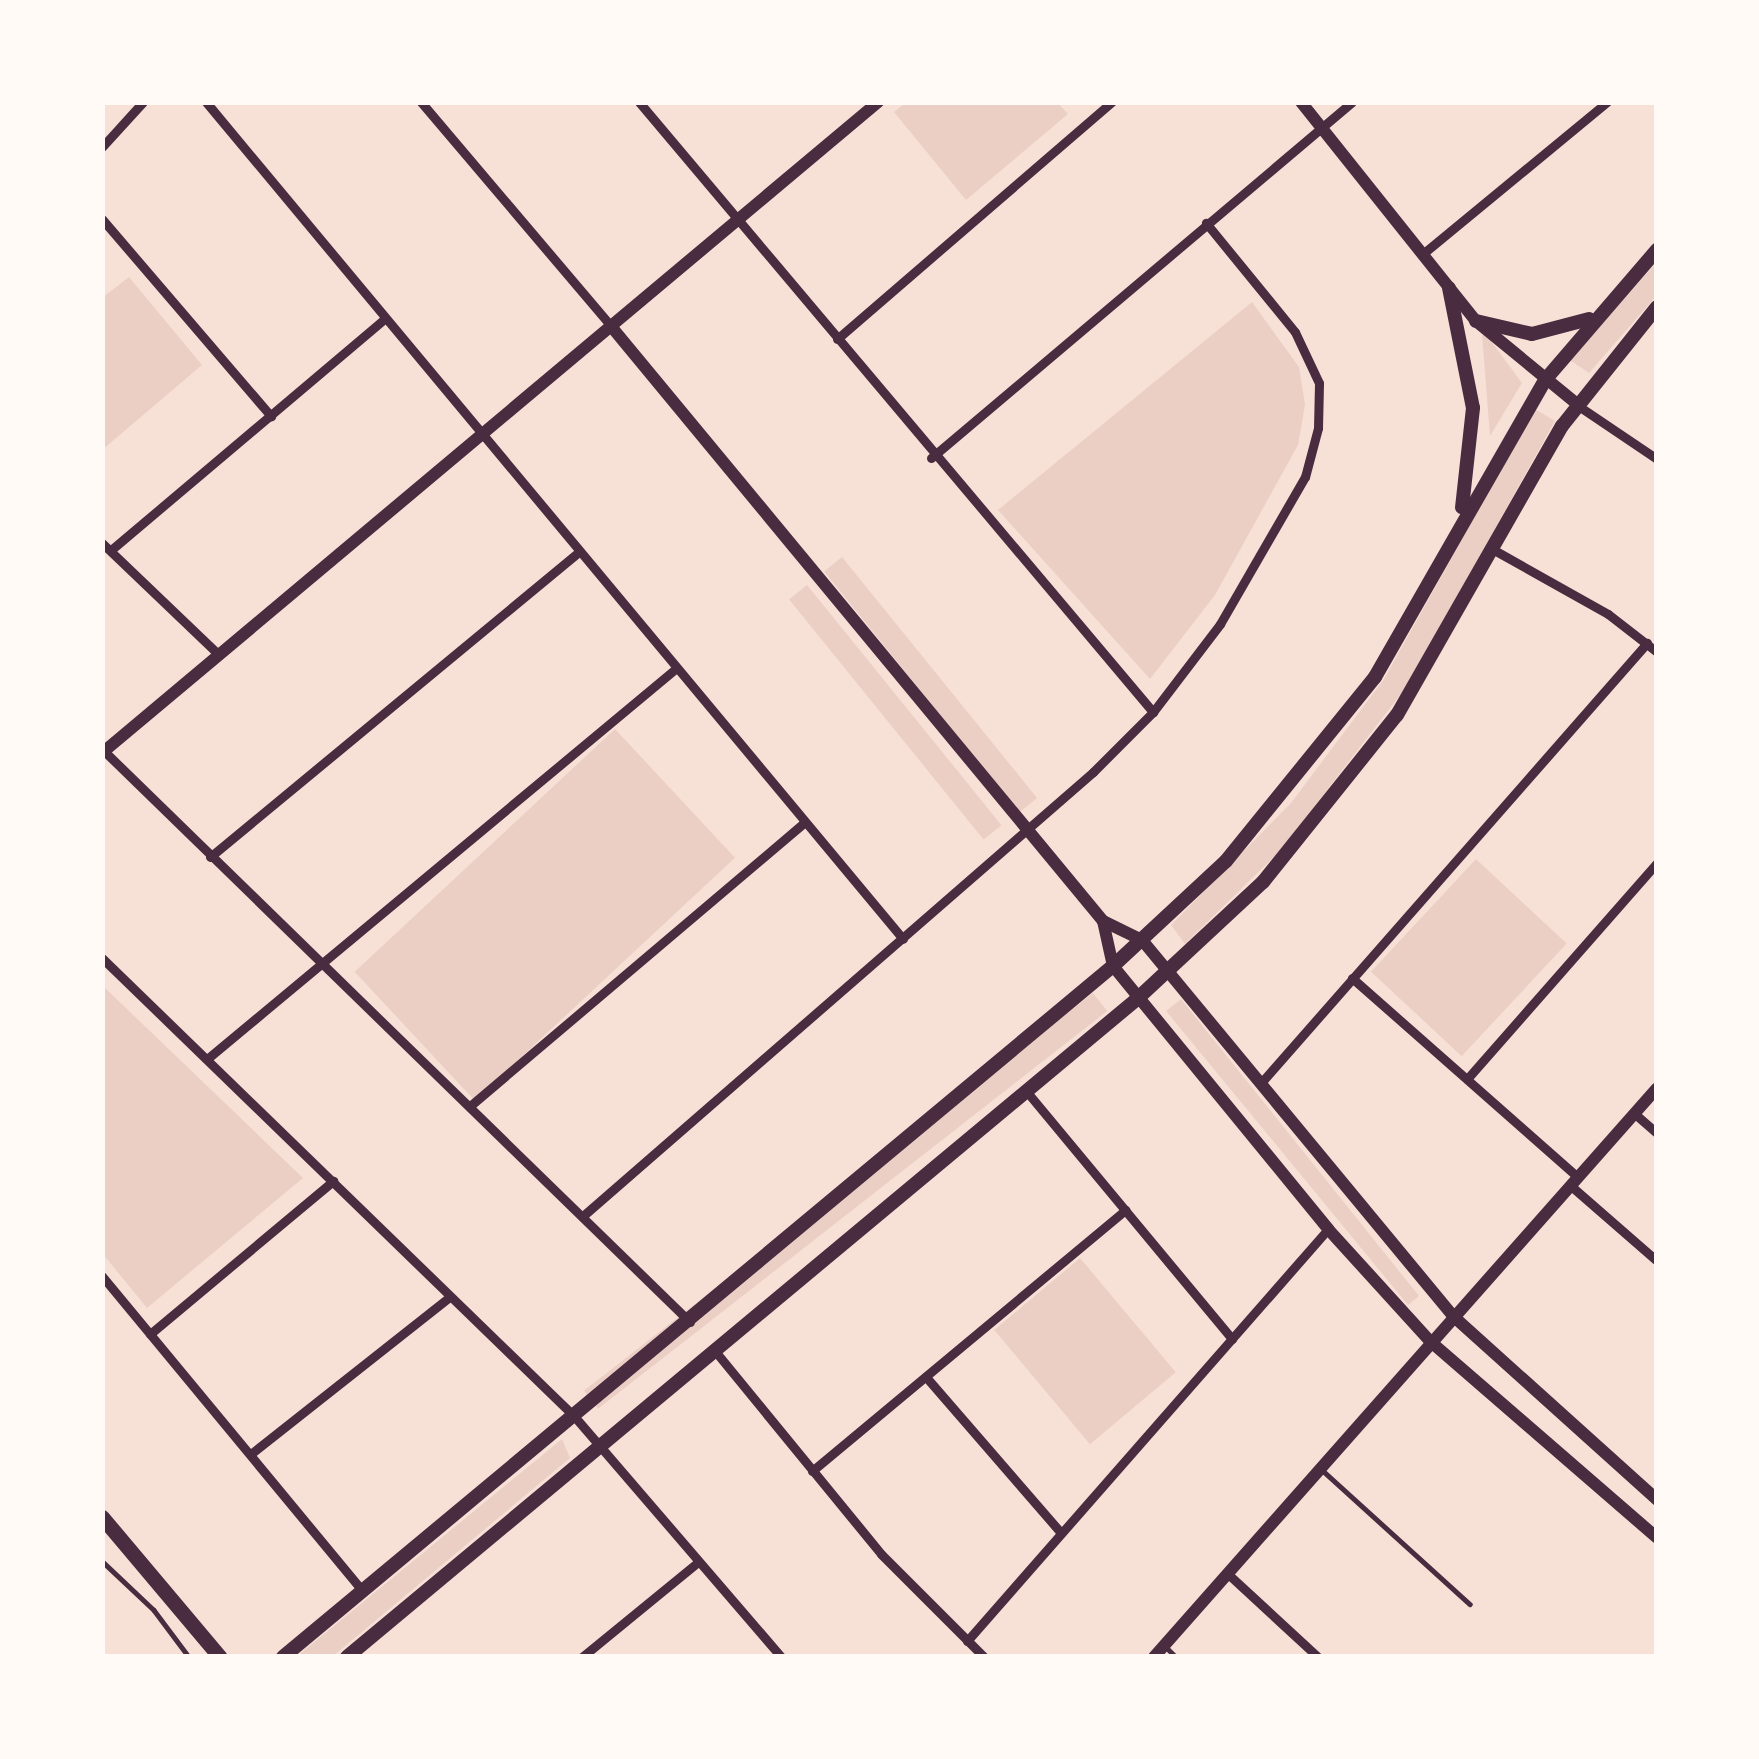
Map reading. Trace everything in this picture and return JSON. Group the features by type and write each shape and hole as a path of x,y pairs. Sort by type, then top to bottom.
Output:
{"main road":[{"path":"283,1657 690,1322 1142,940 1315,760 1375,677 1545,380 1657,250"},
{"path":"1449,288 1473,408 1456,529"},
{"path":"347,1657 1138,999 1263,881 1353,776 1430,666 1577,404 1657,307"},
{"path":"1476,321 1546,333 1598,313"},
{"path":"102,1517 220,1657"}],"street":[{"path":"102,147 143,102"},
{"path":"206,102 576,554 903,939"},
{"path":"421,102 1103,921 1142,940 1454,1316 1657,1501"},
{"path":"690,1322 103,751 878,102"},
{"path":"837,339 1112,102"},
{"path":"1301,102 1476,321 1545,380 1657,459"},
{"path":"931,458 1352,102"},
{"path":"1425,252 1607,102"},
{"path":"641,103 740,218 931,458 1153,712"},
{"path":"102,219 271,416"},
{"path":"584,1215 903,939 1153,712 1269,542 1305,477 1318,428 1311,357 1206,223"},
{"path":"219,655 106,546 271,416 384,319"},
{"path":"1494,550 1657,652"},
{"path":"210,857 576,554"},
{"path":"1260,1084 1646,643"},
{"path":"207,1059 326,965 674,670"},
{"path":"470,1106 802,824"},
{"path":"1468,1079 1657,862"},
{"path":"1103,921 1113,966 1328,1229 1431,1342 1657,1538"},
{"path":"102,958 574,1416 781,1657"},
{"path":"1352,978 1468,1079 1657,1261"},
{"path":"1159,1651 1657,1088"},
{"path":"1028,1092 1232,1339"},
{"path":"1635,1114 1657,1132"},
{"path":"150,1334 333,1181"},
{"path":"812,1471 1125,1210"},
{"path":"968,1641 1328,1229"},
{"path":"102,1276 363,1591"},
{"path":"252,1453 448,1298"},
{"path":"714,1350 812,1471 984,1657"},
{"path":"926,1377 1060,1533"},
{"path":"583,1657 697,1562"},
{"path":"1228,1574 1318,1657"}],"lane":[{"path":"1322,1469 1470,1604"},
{"path":"102,1562 154,1610 189,1657"},
{"path":"1159,1651 1176,1657"}],"shaded area":[{"path":"906,102 1057,102 1068,114 966,200 894,112"},
{"path":"1657,262 1657,295 1589,373 1570,360"},
{"path":"129,277 202,365 102,450 102,298"},
{"path":"1252,302 1299,367 1305,405 1298,445 1215,595 1150,679 998,510"},
{"path":"1482,335 1522,383 1490,436"},
{"path":"1535,409 1555,421 1407,686 1280,851 1185,944 1171,925 1291,803 1384,679"},
{"path":"842,557 1037,798 1019,812 824,571"},
{"path":"807,585 1001,825 984,840 789,599"},
{"path":"615,729 735,858 475,1101 355,972"},
{"path":"1476,859 1567,944 1462,1056 1371,972"},
{"path":"102,985 303,1178 147,1308 102,1253"},
{"path":"1093,993 1107,1011 598,1409 584,1391"},
{"path":"1181,999 1419,1296 1408,1305 1166,1011"},
{"path":"1080,1258 1176,1372 1090,1444 994,1330"},
{"path":"562,1439 570,1458 332,1657 296,1657"}]}
